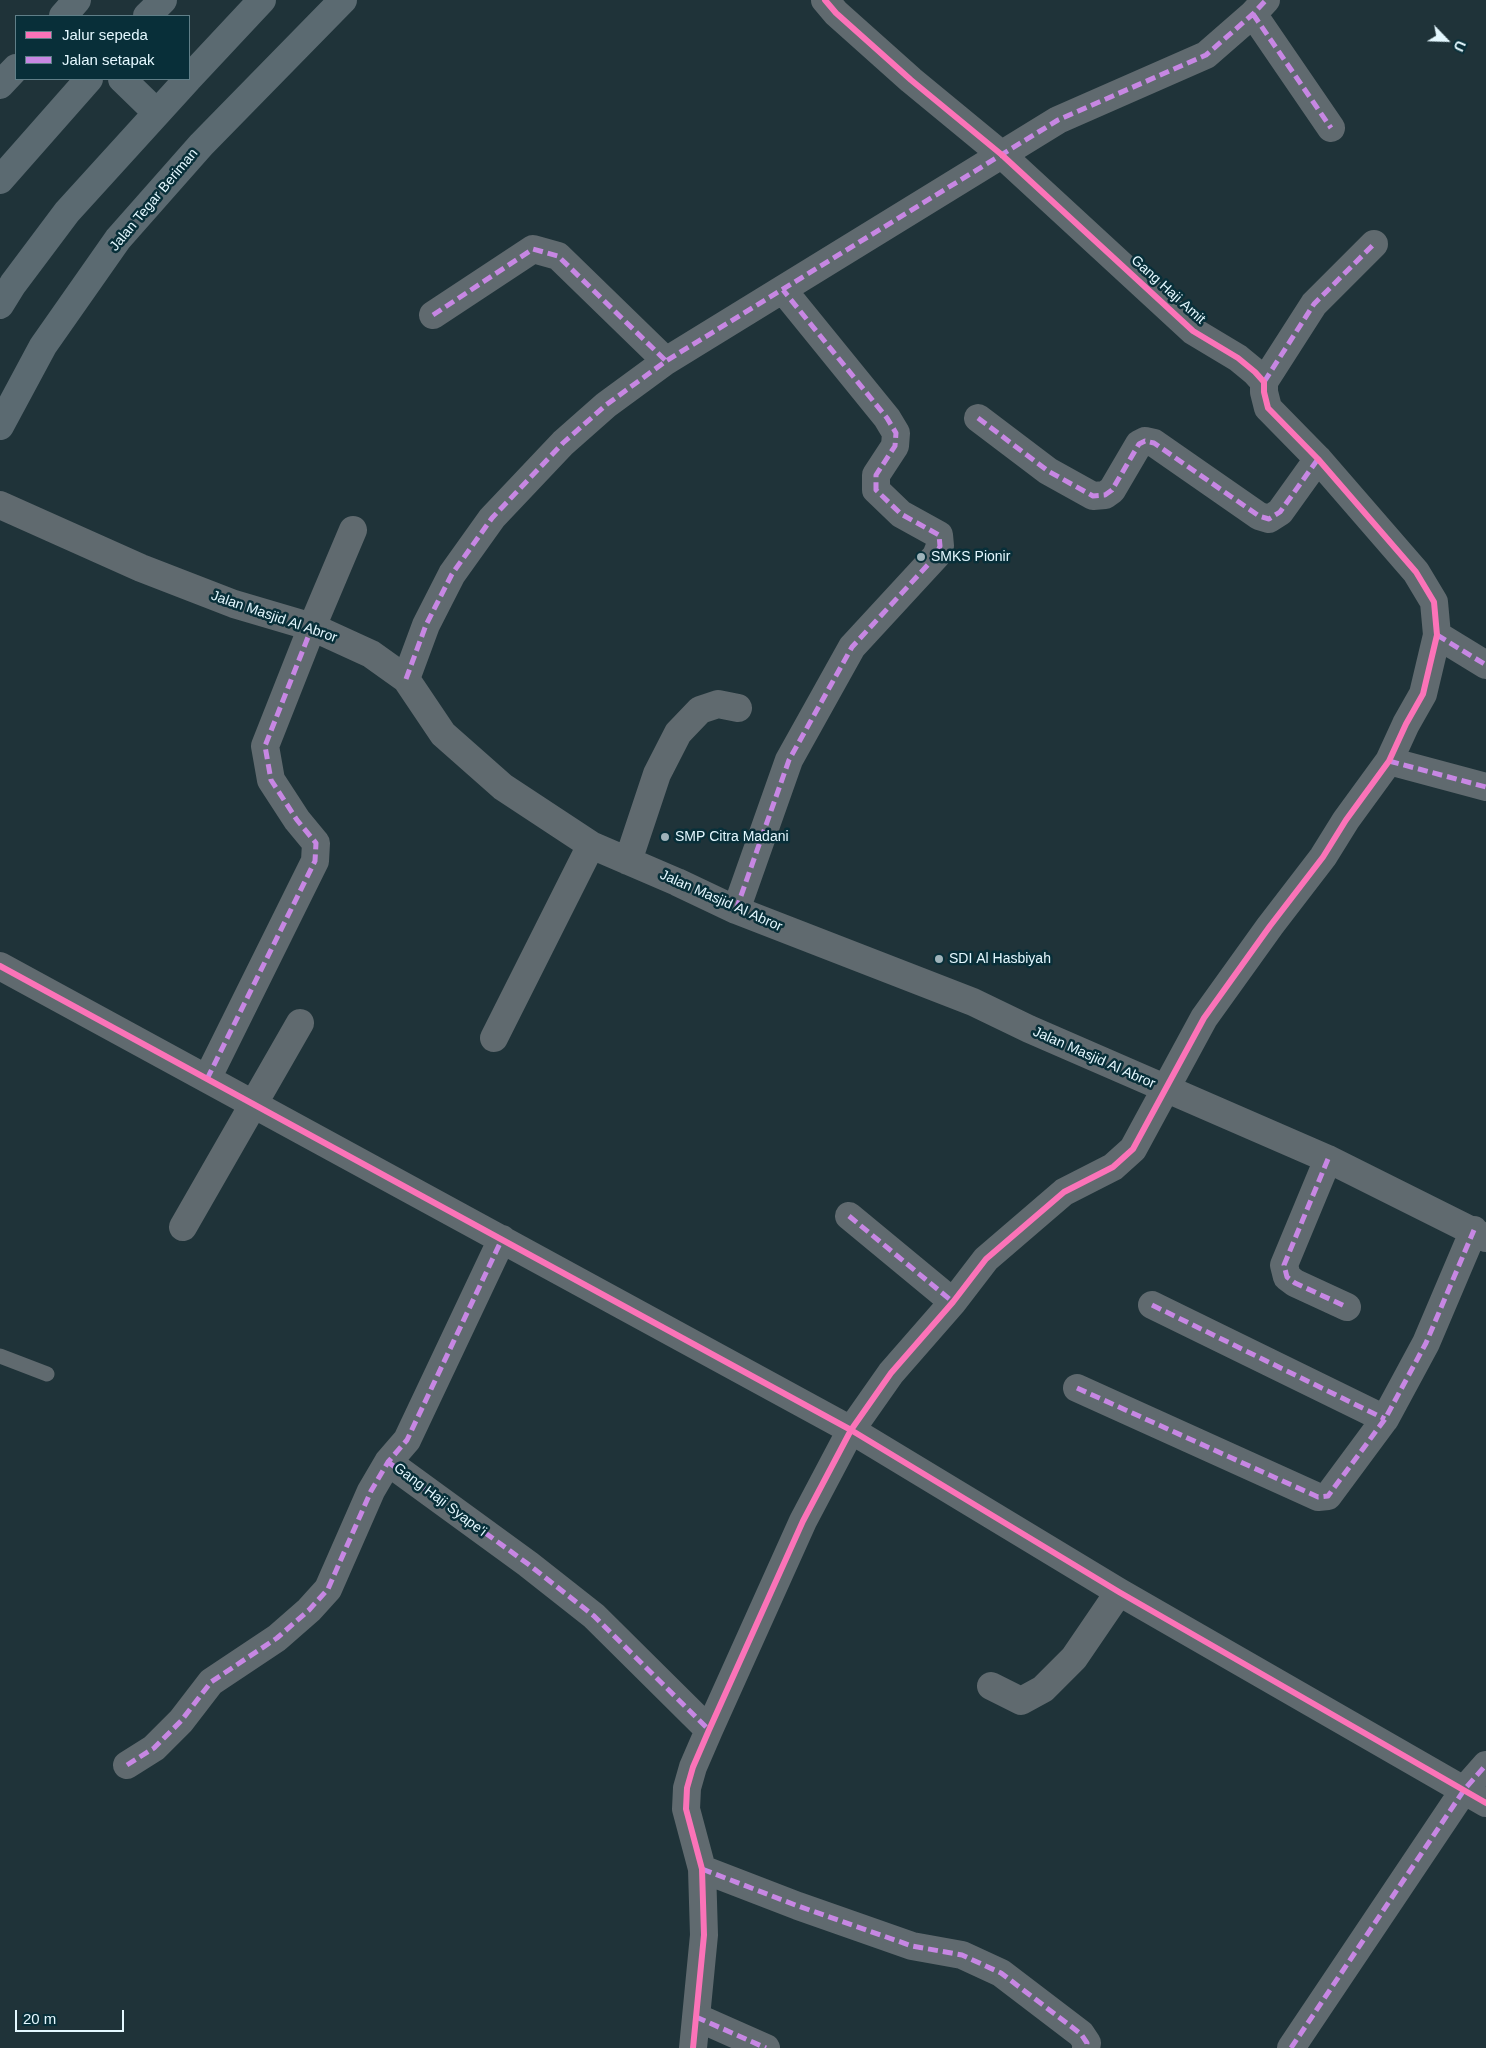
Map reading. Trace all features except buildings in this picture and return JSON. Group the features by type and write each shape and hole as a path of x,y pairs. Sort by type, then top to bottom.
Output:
{"main road":[{"path":"63,15 77,0"},
{"path":"148,15 163,0"},
{"path":"190,76 262,0"},
{"name":"Jalan Tegar Beriman","path":"0,426 44,346 118,239 201,145 343,0"},
{"path":"0,86 15,69"},
{"path":"0,180 88,80"},
{"path":"123,80 156,112"},
{"path":"0,305 13,284 67,212 186,80"}],"street":[{"name":"Gang Haji Amit","path":"825,0 836,13 911,80 1002,155 1194,331 1238,358 1264,382"},
{"path":"406,679 426,625 452,574 492,518 563,443 606,405 666,361 1058,120 1206,55 1260,7 1330,128"},
{"path":"693,2048 704,1934 702,1869 686,1809 687,1788 709,1730 803,1521 851,1430 891,1373 953,1302 986,1259 1064,1192 1113,1167 1133,1149 1204,1018 1270,926 1323,857 1346,820 1389,761 1406,724 1424,694 1437,635 1434,602 1416,572 1318,458 1268,408 1264,392 1264,382 1314,304 1374,244"},
{"path":"433,314 533,249 558,256 666,361"},
{"path":"736,910 789,760 852,646 936,556 940,546 938,535 901,514 876,490 876,475 895,446 896,433 887,418 782,290"},
{"path":"978,418 1048,471 1093,496 1105,495 1112,490 1139,444 1145,440 1154,442 1260,516 1269,519 1280,512 1318,458"},
{"name":"Jalan Masjid Al Abror","path":"0,505 141,568 234,604 312,627 371,654 406,679 443,734 503,787 591,845 736,910 973,1002 1029,1029 1328,1159 1480,1234"},
{"path":"207,1079 315,861 316,843 297,820 270,780 265,746 353,530"},
{"path":"1437,635 1486,665"},
{"path":"628,861 657,774 678,732 700,710 718,704 738,708"},
{"path":"1389,761 1486,786"},
{"path":"494,1038 591,845"},
{"path":"0,966 851,1430 1119,1592 1475,1797"},
{"path":"183,1227 300,1023"},
{"path":"1328,1159 1284,1265 1287,1277 1295,1283 1348,1307"},
{"path":"849,1216 953,1302"},
{"path":"1077,1388 1318,1497 1328,1496 1385,1419 1426,1343 1480,1234"},
{"path":"388,1462 407,1440 502,1239"},
{"path":"1152,1305 1385,1419"},
{"name":"Gang Haji Syape'i","path":"127,1765 154,1748 181,1721 211,1682 277,1638 309,1610 328,1589 371,1491 388,1462 528,1564 594,1616 709,1730"},
{"path":"991,1686 1021,1700 1043,1689 1074,1658 1119,1592"},
{"path":"1291,2048 1475,1797 1486,1765"},
{"path":"702,1869 798,1906 912,1946 962,1956 986,1966 1001,1973 1081,2034 1087,2043 1086,2048"},
{"path":"696,2017 766,2048"}],"lane":[{"path":"0,1356 47,1374"}],"marked path":[{"path":"406,679 426,625 452,574 492,518 563,443 606,405 666,361 1058,120 1206,55 1253,14 1266,0"},
{"path":"1253,14 1331,128"},
{"path":"1264,382 1314,304 1374,244"},
{"path":"433,315 533,249 558,256 666,361"},
{"path":"736,910 789,760 852,647 936,556 940,546 939,535 901,514 876,490 876,475 895,446 896,433 887,418 783,290"},
{"path":"978,418 1048,471 1093,496 1105,495 1112,490 1139,444 1145,441 1154,443 1259,516 1269,519 1280,512 1318,459"},
{"path":"207,1079 315,861 316,843 297,820 271,780 265,746 312,627"},
{"path":"1437,635 1486,665"},
{"path":"1389,761 1486,787"},
{"path":"1328,1159 1284,1265 1287,1277 1295,1283 1347,1307"},
{"path":"849,1216 953,1302"},
{"path":"1077,1388 1318,1497 1328,1496 1385,1419 1426,1343 1474,1230"},
{"path":"127,1765 154,1748 181,1721 211,1682 277,1638 309,1610 328,1589 371,1491 388,1462 407,1440 502,1239"},
{"path":"1152,1305 1385,1419"},
{"path":"388,1462 528,1564 594,1616 709,1730"},
{"path":"1291,2048 1464,1790 1486,1765"},
{"path":"702,1869 798,1906 912,1946 962,1955 1001,1973 1081,2034 1087,2043 1086,2048"},
{"path":"696,2017 766,2048"}],"cycle path":[{"path":"693,2048 704,1935 702,1869 686,1809 687,1788 693,1767 709,1730 803,1521 851,1430 891,1373 953,1302 986,1259 1064,1192 1113,1167 1133,1149 1204,1018 1270,926 1323,857 1346,820 1389,761 1406,724 1423,694 1437,635 1434,602 1416,572 1318,459 1268,408 1264,392 1264,382 1255,372 1238,358 1193,331 1002,155 911,80 836,13 825,0"},
{"path":"0,966 851,1430 1119,1592 1486,1803"}],"place":[{"name":"SMKS Pionir","path":"921,557"},
{"name":"SMP Citra Madani","path":"665,837"},
{"name":"SDI Al Hasbiyah","path":"939,959"}]}
